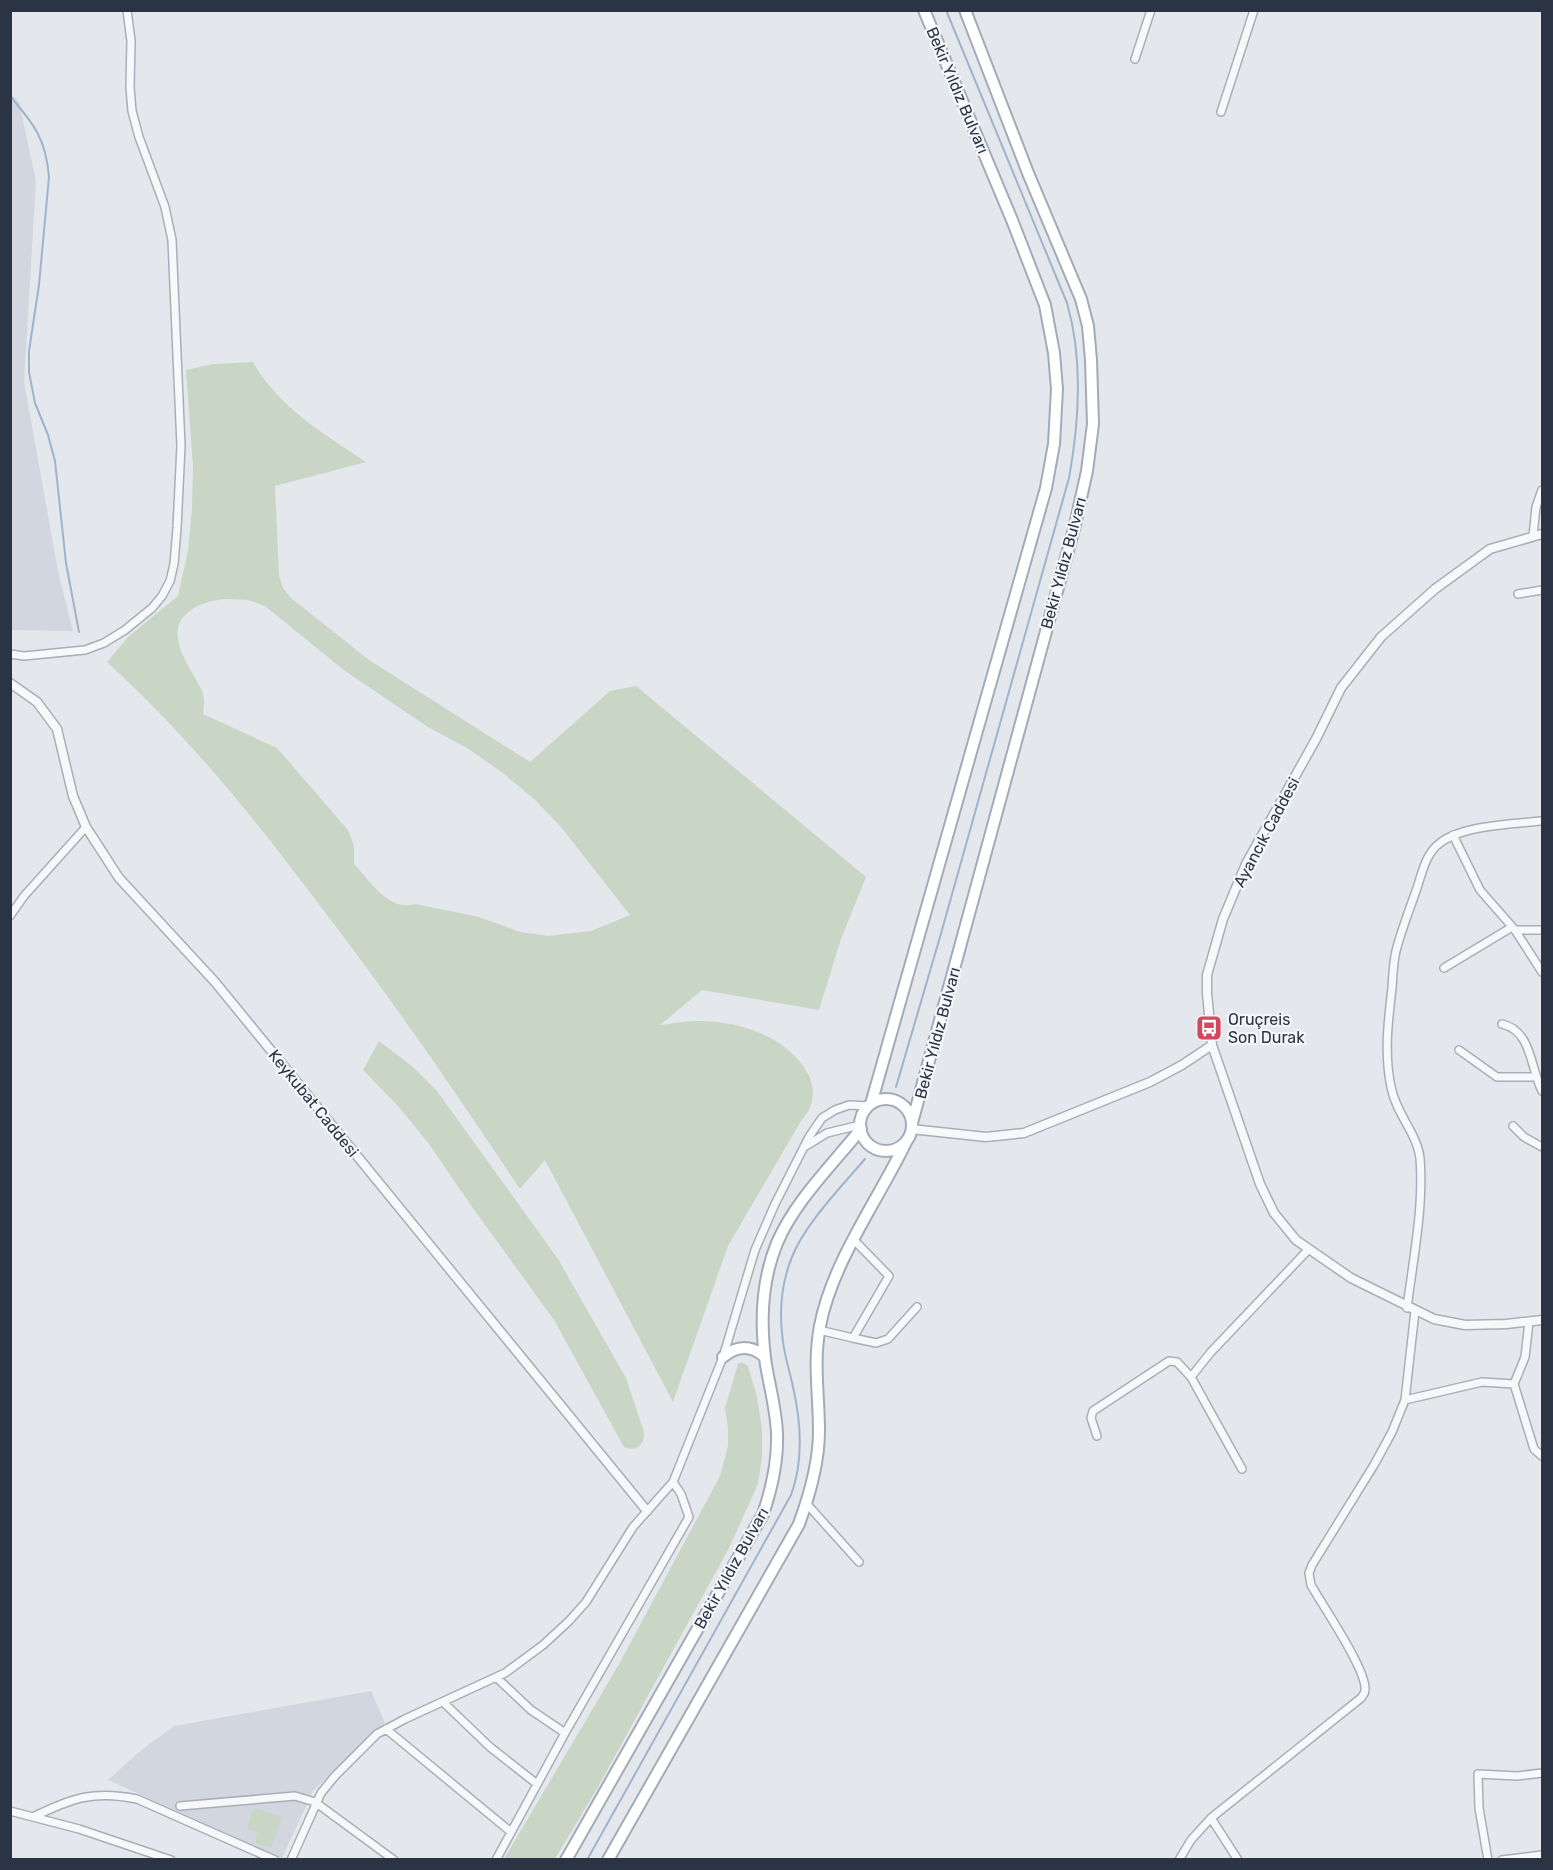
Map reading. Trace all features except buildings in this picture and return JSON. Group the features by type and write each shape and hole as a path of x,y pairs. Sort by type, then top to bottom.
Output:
{"main road":[{"name":"Bekir Yıldız Bulvarı","path":"870,1105 1046,488 1053,457 1056,406 1054,353 1045,304 924,10"},
{"name":"Bekir Yıldız Bulvarı","path":"608,1860 792,1538 806,1503 813,1480 818,1448 819,1419 815,1371 819,1330 829,1290 910,1131 1075,525 1087,471 1093,424 1091,360 1088,326 1082,299 1028,173 965,10"},
{"path":"884,1099 896,1101 905,1108 910,1131 899,1148 882,1150 867,1142 861,1127 862,1115 870,1105 884,1099"},
{"name":"Bekir Yıldız Bulvarı","path":"566,1860 763,1514 773,1477 777,1433 763,1330 763,1304 767,1273 777,1244 800,1203 861,1127"},
{"path":"723,1357 743,1348 757,1351 765,1357"}],"street":[{"path":"10,654 24,657 85,650 113,638 136,622 157,602 170,581 174,564 181,446 172,240 163,200 139,137 132,111 131,41 127,10"},
{"path":"1135,59 1151,10"},
{"path":"1221,112 1254,10"},
{"path":"1533,536 1536,507 1542,490"},
{"name":"Ayancık Caddesi","path":"1542,534 1491,549 1435,589 1381,637 1341,688 1316,739 1246,864 1223,919 1207,975 1207,1010 1212,1045 1253,1167 1268,1203 1287,1232 1308,1250 1351,1278 1411,1310 1434,1319 1457,1324 1490,1325 1542,1320"},
{"path":"1518,594 1542,591"},
{"name":"Keykubat Caddesi","path":"10,683 38,702 57,729 73,796 86,827 119,878 215,982 647,1512"},
{"path":"1179,1860 1191,1840 1211,1818 1363,1695 1365,1686 1352,1652 1311,1585 1309,1573 1326,1539 1374,1465 1392,1432 1405,1400 1420,1159 1415,1141 1394,1099 1389,1078 1386,1041 1395,953 1428,856 1437,846 1453,835 1502,825 1541,821"},
{"path":"10,916 24,896 86,827"},
{"path":"1453,835 1480,890 1514,929 1542,972"},
{"path":"1444,968 1514,929 1542,930"},
{"path":"1502,1024 1514,1028 1522,1036 1542,1092"},
{"path":"910,1131 986,1137 1006,1136 1034,1130 1150,1082 1182,1065 1212,1045"},
{"path":"1459,1050 1497,1077 1536,1077"},
{"path":"291,1860 315,1802 335,1776 378,1734 497,1678 531,1655 577,1613 594,1591 624,1540 673,1482 723,1357 755,1250 775,1204 812,1131 829,1113 849,1106 870,1105"},
{"path":"1513,1126 1524,1137 1542,1147"},
{"path":"802,1151 822,1135 861,1127"},
{"path":"854,1240 889,1276 854,1338"},
{"path":"1191,1377 1211,1352 1308,1250"},
{"path":"819,1330 876,1343 888,1339 917,1307"},
{"path":"1529,1322 1525,1357 1514,1384 1534,1449 1542,1456"},
{"path":"1097,1436 1091,1418 1093,1411 1169,1361 1178,1362 1191,1377 1242,1469"},
{"path":"1405,1400 1482,1382 1514,1384"},
{"path":"496,1860 565,1733 689,1517 681,1494 673,1482"},
{"path":"806,1503 859,1562"},
{"path":"497,1678 531,1710 565,1733"},
{"path":"443,1702 481,1740 537,1784"},
{"path":"386,1729 511,1832"},
{"path":"1488,1860 1479,1808 1478,1774 1517,1776 1542,1773"},
{"path":"33,1817 60,1803 76,1798 102,1795 137,1799 274,1860"},
{"path":"180,1806 295,1796 315,1802 394,1860"},
{"path":"10,1811 79,1829 171,1860"},
{"path":"1211,1818 1238,1860"},
{"path":"1502,1860 1542,1855"}],"shaded area":[{"path":"10,93 19,102 36,181 24,382 58,571 73,631 11,630"},
{"path":"371,1691 385,1723 313,1791 282,1858 108,1780 140,1751 174,1726"}],"green space":[{"path":"253,362 276,393 289,406 318,430 366,462 275,486 279,576 283,588 291,598 369,660 530,762 610,691 636,686 866,877 841,939 819,1010 702,990 660,1025 712,1021 744,1027 760,1033 775,1040 799,1061 811,1080 813,1093 808,1111 728,1246 673,1402 545,1160 520,1189 400,1013 273,845 195,751 107,662 129,636 178,596 188,551 192,508 193,467 186,370 213,364","holes":["227,599 248,600 265,606 345,671 428,727 467,748 503,773 535,800 561,827 630,915 591,931 548,936 520,932 479,917 415,904 397,904 388,899 354,864 354,846 348,830 277,748 203,714 202,691 182,653 179,643 179,624 189,611 204,603"]},
{"path":"379,1041 413,1067 437,1091 558,1259 626,1378 644,1432 643,1441 636,1448 624,1447 554,1320 429,1144 398,1106 363,1070"},
{"path":"741,1362 748,1366 757,1397 762,1429 762,1457 758,1484 729,1548 598,1787 555,1859 504,1859 618,1666 720,1476 728,1446 725,1408 738,1364"},
{"path":"254,1808 282,1817 271,1848 255,1843 258,1833 247,1829"}],"waterway":[{"path":"896,1087 1069,478 1077,413 1077,368 1067,303 946,10"},
{"path":"10,96 26,115 42,142 49,177 39,285 29,351 29,372 35,403 48,435 55,461 66,563 79,632"},
{"path":"587,1860 791,1495 798,1468 800,1441 796,1400 782,1331 781,1310 785,1278 792,1257 806,1232 824,1206 865,1159"}],"place":[{"name":"Oruçreis Son Durak","path":"1209,1028"}]}
